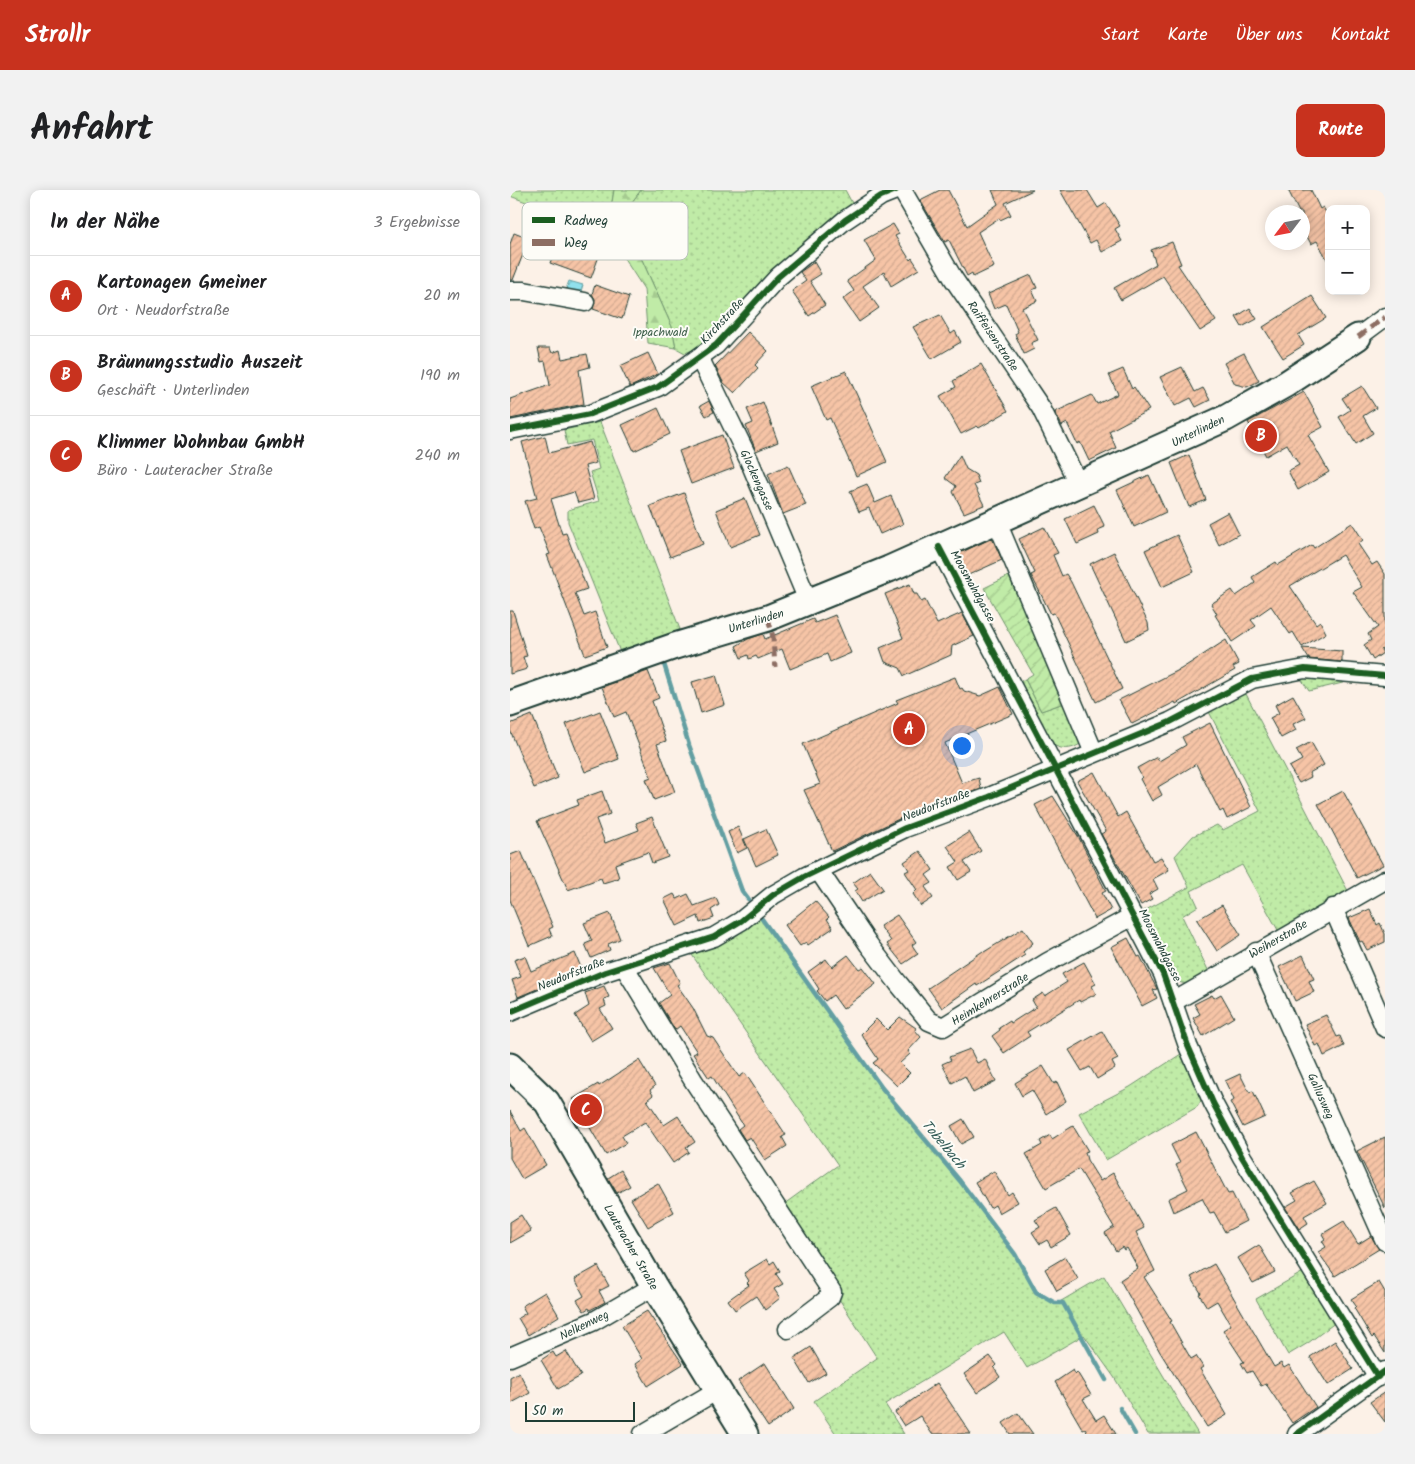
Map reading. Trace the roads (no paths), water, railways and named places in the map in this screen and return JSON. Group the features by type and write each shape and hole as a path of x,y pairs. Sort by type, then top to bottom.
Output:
{"main road":[{"name":"Unterlinden","path":"510,704 666,649 768,618 809,603 997,522 1226,418 1286,384 1358,337"},
{"name":"Lauteracher Straße","path":"510,1066 547,1102 716,1391 745,1434"}],"street":[{"name":"Kirchstraße","path":"510,430 607,409 658,387 700,359 731,330 778,277 845,220 881,196 896,190"},
{"name":"Raiffeisenstraße","path":"902,190 953,278 1040,408 1079,485"},
{"path":"510,291 524,291 585,302"},
{"name":"Unterlinden","path":"1358,337 1385,317"},
{"name":"Glockengasse","path":"700,359 749,460 809,603"},
{"path":"997,522 1094,752"},
{"name":"Moosmahdgasse","path":"939,547 991,642 1163,974 1188,1046 1202,1079 1242,1157 1382,1374"},
{"name":"Neudorfstraße","path":"510,1012 548,994 714,936 741,921 773,895 905,828 1170,722 1252,679 1305,669 1385,676"},
{"name":"Heimkehrerstraße","path":"819,871 869,945 898,983 930,1021 943,1027 1048,962 1133,916"},
{"name":"Weiherstraße","path":"1173,1002 1332,908 1385,880"},
{"path":"1332,908 1385,1028"},
{"name":"Gallusweg","path":"1256,952 1385,1240"},
{"name":"Neudorfstraße","path":"624,966 693,1080 832,1292 830,1297 788,1329"},
{"name":"Nelkenweg","path":"510,1357 594,1321 654,1286"},
{"path":"1297,1434 1382,1374"},
{"path":"643,1434 716,1391"}],"water":[{"path":"569,281 583,285 580,294 566,289"}],"waterway":[{"path":"664,664 689,745 742,891 748,899"},
{"name":"Tobelbach","path":"762,919 882,1088 960,1181 1015,1254 1036,1292 1055,1303 1063,1303 1106,1380"},
{"path":"1120,1408 1135,1434"}],"place":[{"name":"Bräunungsstudio Auszeit","path":"1261,436"},
{"name":"Kartonagen Gmeiner","path":"909,729"},
{"name":"Klimmer Wohnbau GmbH","path":"586,1110"}],"park label":[{"name":"Ippachwald","path":"660,332"}]}
